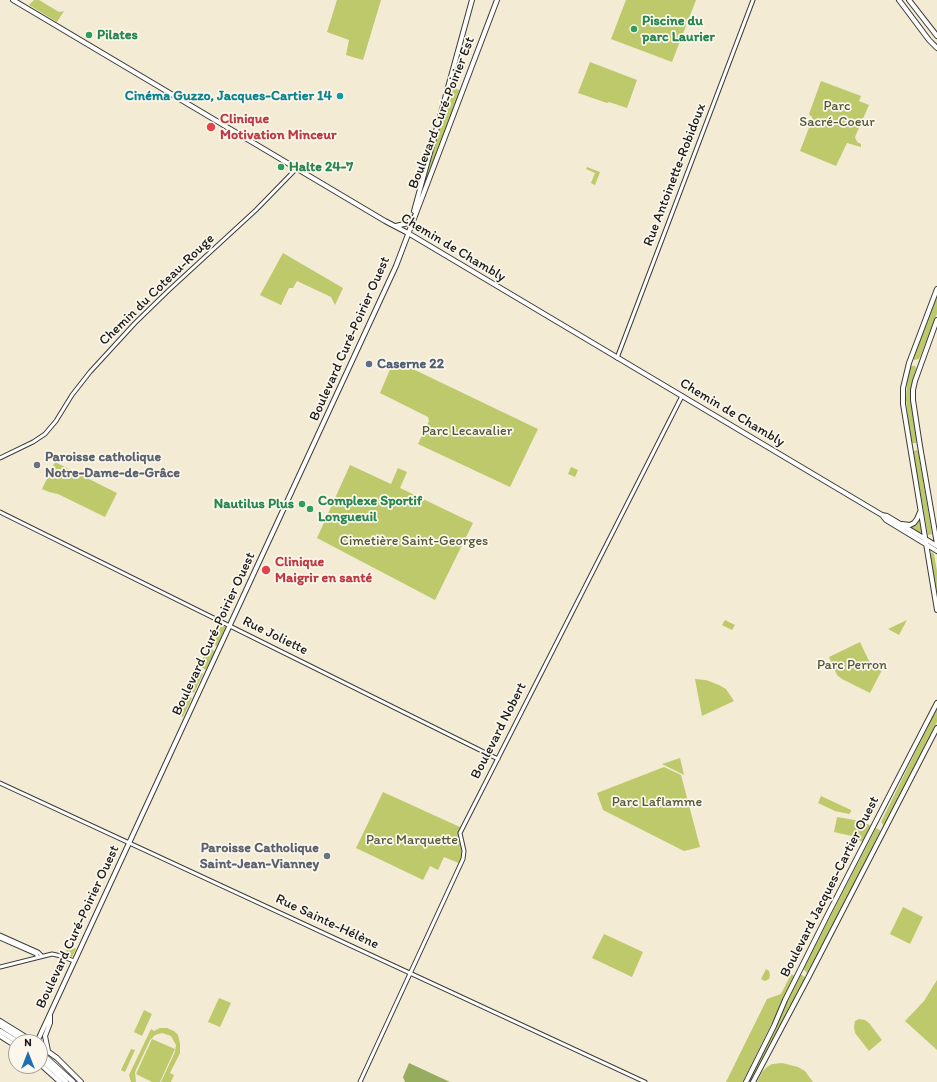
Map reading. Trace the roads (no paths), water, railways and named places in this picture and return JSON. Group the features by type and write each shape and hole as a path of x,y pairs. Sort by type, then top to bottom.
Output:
{"highway":[{"path":"0,1025 16,1034"},
{"path":"48,1060 73,1082"},
{"path":"48,1062 66,1082"}],"main road":[{"name":"Chemin de Chambly","path":"13,0 882,515 886,520 937,551"},
{"path":"408,233 472,0"},
{"name":"Boulevard Curé-Poirier Est","path":"408,233 497,0"},
{"path":"899,0 928,40 937,48"},
{"path":"909,0 937,36"},
{"path":"396,226 408,223 412,217"},
{"name":"Boulevard Curé-Poirier Ouest","path":"40,1034 130,843 396,266 408,233"},
{"path":"937,289 909,363 903,388 903,404 937,610"},
{"path":"937,320 915,381 913,400 937,545"},
{"path":"900,524 906,525 914,523 920,510"},
{"name":"Chemin de Chambly","path":"882,515 888,516 937,545"},
{"name":"Boulevard Jacques-Cartier Ouest","path":"746,1082 827,916 937,703"},
{"name":"Boulevard Jacques-Cartier Ouest","path":"752,1082 937,728"},
{"path":"46,1034 50,1023 50,1013"},
{"path":"0,1021 18,1034"},
{"path":"48,1051 62,1062 81,1082"},
{"path":"48,1071 60,1082"}],"street":[{"name":"Rue Antoinette-Robidoux","path":"617,358 754,0"},
{"name":"Chemin du Coteau-Rouge","path":"0,458 33,442 45,434 90,372 135,323 256,210 297,168"},
{"name":"Boulevard Nobert","path":"360,1082 463,859 464,851 460,833 682,396"},
{"name":"Rue Joliette","path":"0,512 498,759"},
{"name":"Rue Sainte-Hélène","path":"0,783 645,1082"},
{"path":"0,936 37,952 40,956"},
{"path":"0,967 48,954 58,954 74,962"}],"place":[{"name":"Piscine du parc Laurier","path":"634,29"},
{"name":"Pilates","path":"89,35"},
{"name":"Cinéma Guzzo, Jacques-Cartier 14","path":"340,96"},
{"name":"Clinique Motivation Minceur","path":"211,127"},
{"name":"Halte 24-7","path":"281,167"},
{"name":"Caserne 22","path":"369,364"},
{"name":"Paroisse catholique Notre-Dame-de-Grâce","path":"37,465"},
{"name":"Nautilus Plus","path":"302,504"},
{"name":"Complexe Sportif Longueuil","path":"310,509"},
{"name":"Clinique Maigrir en santé","path":"266,570"},
{"name":"Paroisse Catholique Saint-Jean-Vianney","path":"327,856"}],"park label":[{"name":"Parc Sacré-Coeur","path":"837,114"},
{"name":"Parc Lecavalier","path":"467,431"},
{"name":"Cimetière Saint-Georges","path":"414,541"},
{"name":"Parc Perron","path":"852,665"},
{"name":"Parc Laflamme","path":"657,802"},
{"name":"Parc Marquette","path":"412,840"}]}
